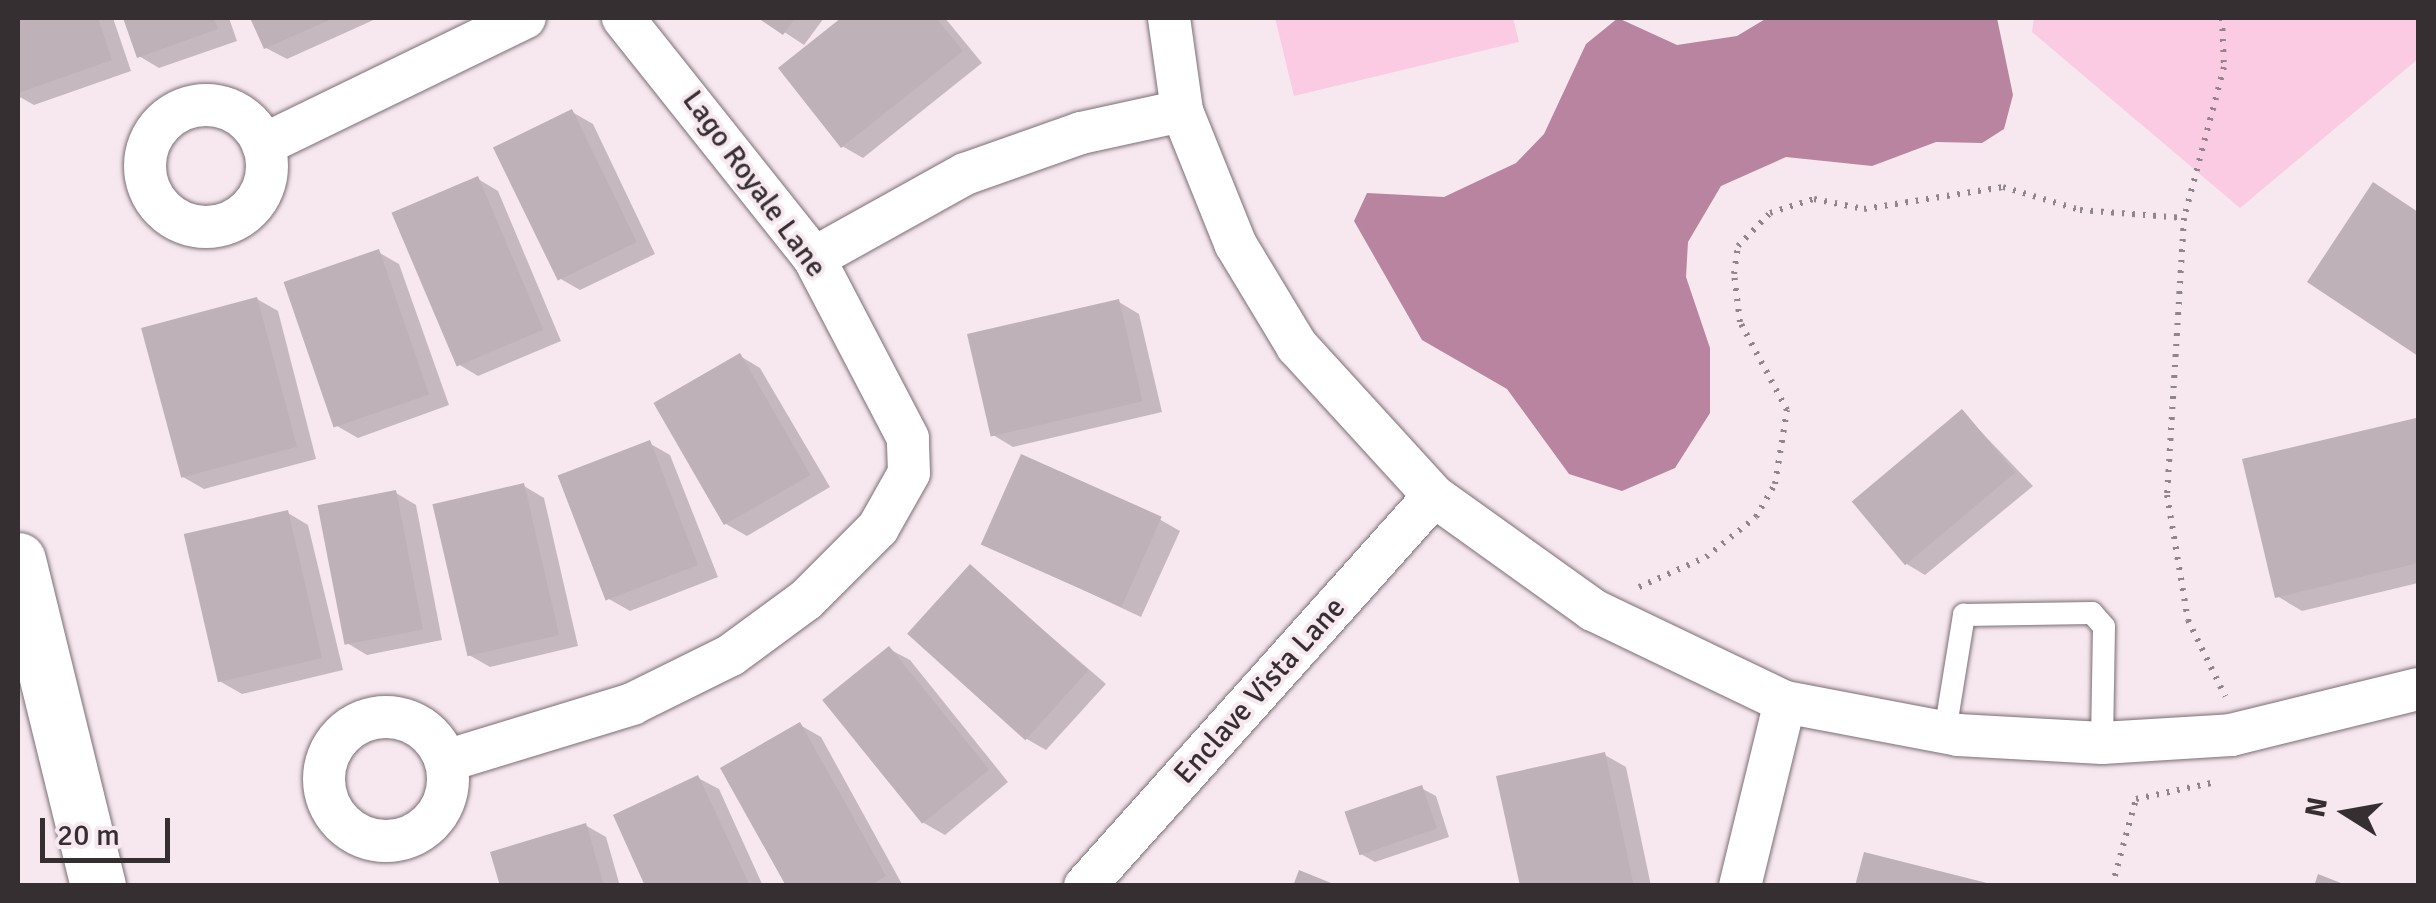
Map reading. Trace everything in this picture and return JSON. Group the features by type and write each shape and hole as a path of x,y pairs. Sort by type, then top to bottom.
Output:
{"main road":[{"path":"18,560 98,886"}],"street":[{"path":"263,145 525,18"},
{"name":"Lago Royale Lane","path":"446,761 632,704 731,654 806,600 878,528 910,473 908,438 814,258 622,18"},
{"path":"1169,18 1182,111 1236,244 1297,346 1434,496 1624,626 1786,702 1945,732 2102,744 2231,735 2418,689"},
{"path":"814,258 965,174 1081,133 1182,111"},
{"name":"Enclave Vista Lane","path":"1085,886 1434,496"},
{"path":"1740,886 1786,702"}],"lane":[{"path":"1945,732 1964,615 2092,613 2104,627 2102,744"}],"path":[{"path":"2112,886 2126,811 2152,790 2238,780 2221,673 2188,620 2186,576 2170,550 2184,218 2224,67 2222,18"},
{"path":"1624,626 1639,588 1706,557 1756,517 1775,484 1787,410 1740,322 1734,274 1738,246 1770,213 1814,199 1864,209 2003,186 2080,210 2184,218"}],"shaded area":[{"path":"1275,18 1513,18 1519,42 1294,96"},
{"path":"1618,18 1677,45 1737,36 1767,18 1997,18 2013,95 2004,129 1982,143 1936,142 1872,166 1786,157 1721,186 1688,242 1686,277 1710,348 1710,413 1675,468 1622,491 1569,474 1507,389 1422,340 1354,221 1367,193 1444,197 1516,163 1544,134 1586,44"},
{"path":"2034,18 2418,18 2418,59 2240,208 2032,32"}],"building":[{"path":"18,18 98,18 112,60 18,93"},
{"path":"123,18 214,18 218,29 137,58"},
{"path":"250,18 334,18 264,49"},
{"path":"758,18 795,18 783,35"},
{"path":"841,18 936,18 963,51 841,148 778,68"},
{"path":"572,109 637,242 558,281 493,148"},
{"path":"478,176 543,330 457,366 391,213"},
{"path":"2373,182 2418,212 2418,356 2307,282"},
{"path":"379,249 429,395 334,427 284,282"},
{"path":"257,297 297,447 181,478 141,328"},
{"path":"1119,299 1143,401 991,436 967,334"},
{"path":"740,353 810,475 724,525 653,403"},
{"path":"1962,409 2015,473 1905,565 1852,502"},
{"path":"2416,418 2418,563 2275,598 2242,459"},
{"path":"650,440 698,565 606,601 558,475"},
{"path":"1021,454 1162,517 1121,607 981,544"},
{"path":"524,483 559,635 468,656 432,504"},
{"path":"396,490 423,629 345,645 317,505"},
{"path":"288,510 322,658 218,682 184,534"},
{"path":"970,564 1088,670 1025,740 907,634"},
{"path":"889,646 989,770 922,824 822,700"},
{"path":"800,722 886,876 870,886 786,886 720,768"},
{"path":"1605,752 1634,886 1520,886 1496,776"},
{"path":"698,775 750,886 645,886 613,815"},
{"path":"1422,785 1437,828 1359,855 1344,812"},
{"path":"586,823 604,886 500,886 490,852"},
{"path":"1864,852 1991,884 1991,886 1855,886"},
{"path":"1299,870 1336,885 1336,886 1293,886"},
{"path":"2318,874 2346,885 2346,886 2314,886"}]}
